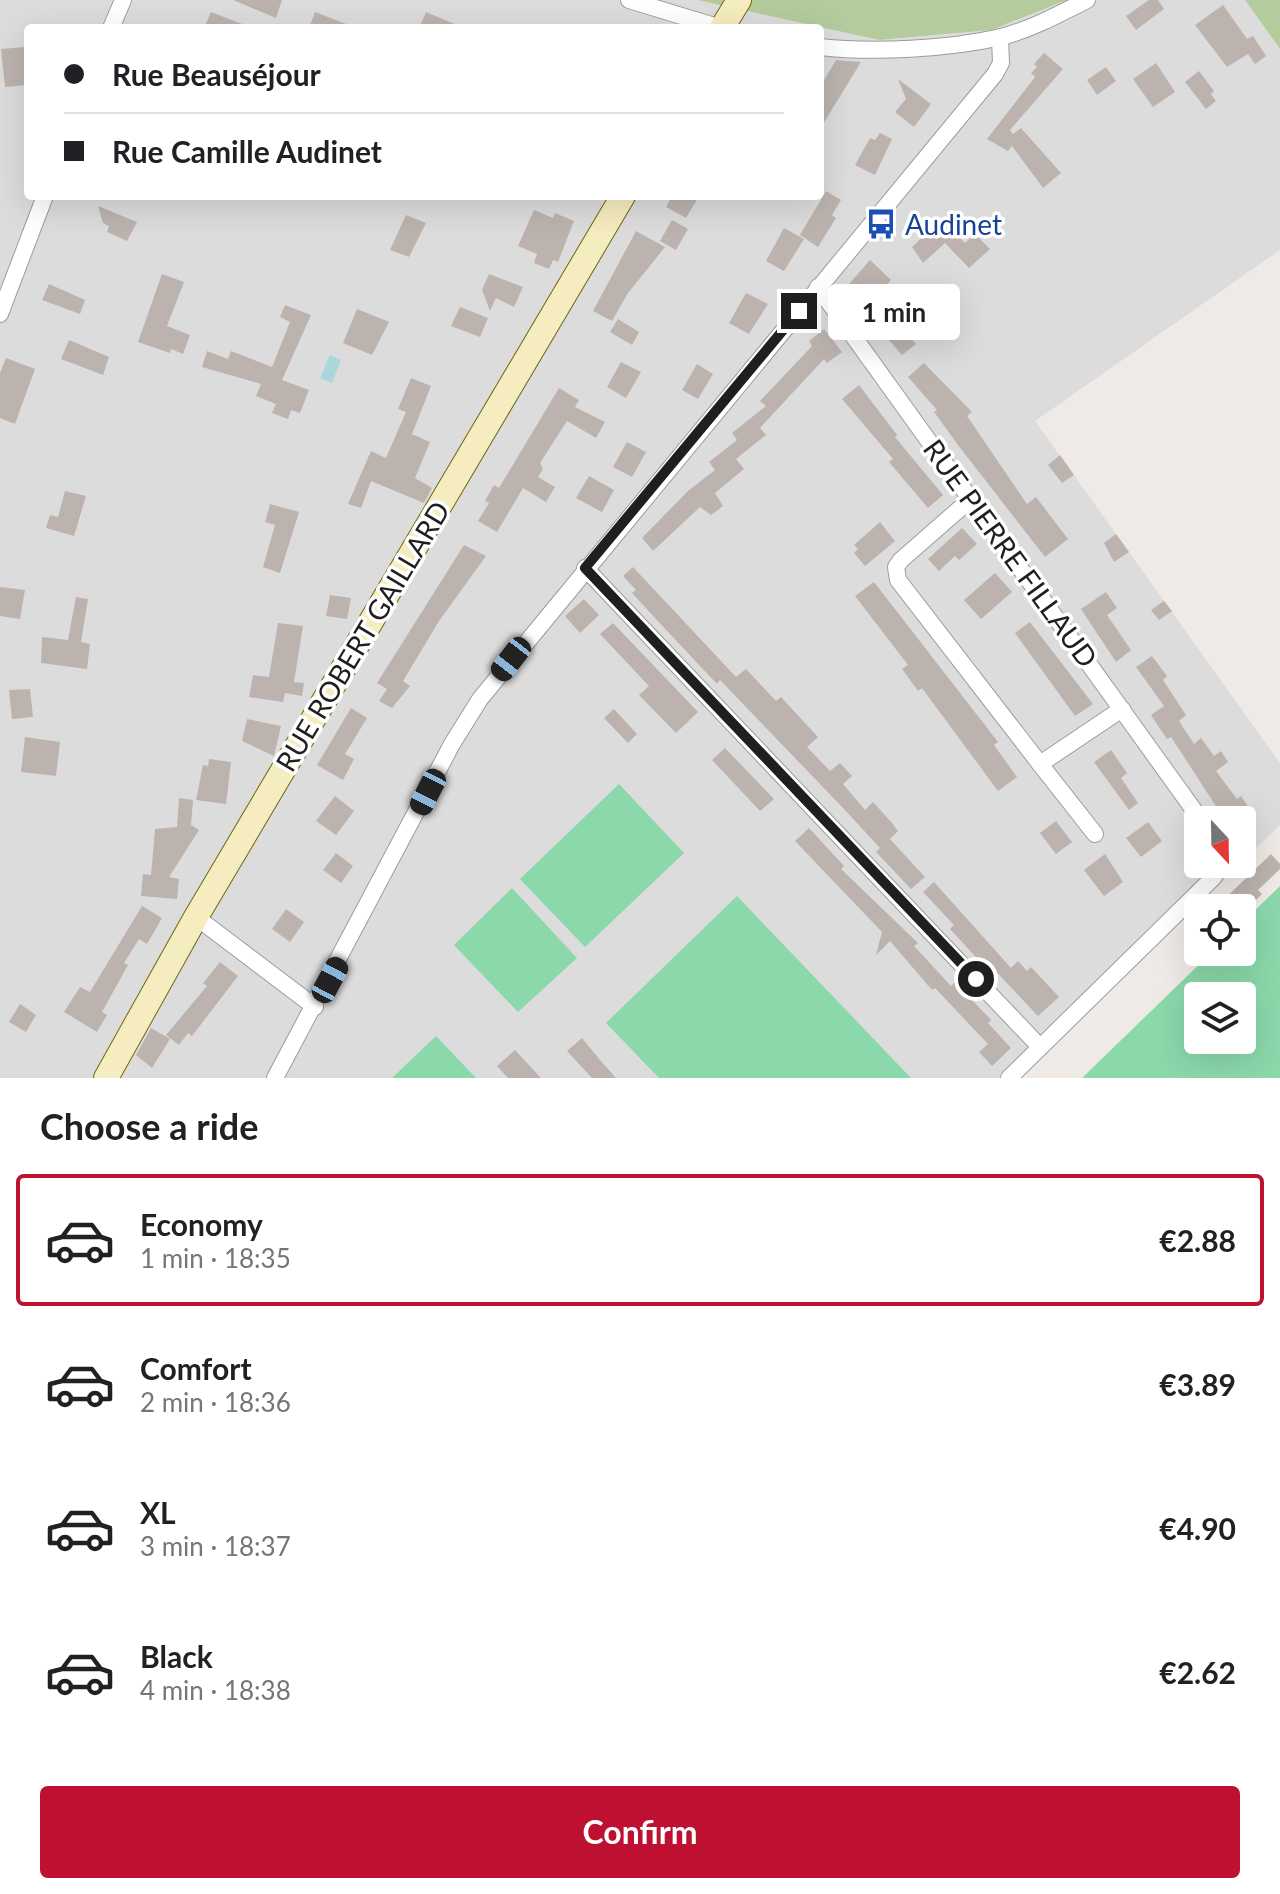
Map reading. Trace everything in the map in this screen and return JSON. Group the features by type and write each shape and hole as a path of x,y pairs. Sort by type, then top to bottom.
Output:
{"street":[{"path":"113,24 123,0"},
{"path":"629,0 709,24"},
{"path":"724,24 739,0"},
{"path":"824,47 877,50 1000,37 1042,23 1087,0"},
{"path":"275,1078 452,744 480,699 995,74 1001,63 1000,37"},
{"path":"0,314 43,200"},
{"name":"RUE ROBERT GAILLARD","path":"106,1078 196,917 621,200"},
{"name":"RUE PIERRE FILLAUD","path":"818,287 1191,806"},
{"path":"972,498 901,560 896,574 1095,834"},
{"path":"585,568 1040,1047"},
{"path":"1040,764 1122,709"},
{"path":"1009,1078 1213,878"},
{"path":"196,917 315,1007"}],"shaded area":[{"path":"0,0 697,0 806,24 24,24 24,200 824,200 824,28 879,40 991,30 1067,0 1245,0 1280,49 1280,250 1035,421 1280,763 1280,825 1256,848 1256,806 1184,806 1184,878 1226,878 1209,894 1184,894 1184,919 1021,1078 0,1078"}],"green space":[{"path":"697,0 1067,0 991,30 879,40 824,28 824,24 806,24"},
{"path":"1245,0 1280,0 1280,49"},
{"path":"619,784 684,853 585,947 520,879"},
{"path":"1280,886 1280,1078 1082,1078 1198,966 1256,966 1256,909"},
{"path":"512,888 577,958 518,1012 454,945"},
{"path":"737,896 911,1078 659,1078 606,1023"},
{"path":"436,1036 476,1078 392,1078"}],"water":[{"path":"330,355 341,360 332,383 320,378"}],"building":[{"path":"233,0 282,0 276,18"},
{"path":"1149,0 1158,0 1164,9 1136,30 1126,16"},
{"path":"1223,5 1247,39 1253,36 1266,56 1255,64 1248,54 1227,67 1195,25"},
{"path":"211,12 242,24 206,24"},
{"path":"315,12 346,24 310,24"},
{"path":"426,12 454,24 421,24"},
{"path":"24,47 24,85 5,87 1,49"},
{"path":"1044,53 1063,69 1010,130 1013,134 1021,128 1061,173 1043,188 1012,146 1008,151 987,139 1035,77 1031,73 1037,67 1034,64"},
{"path":"836,60 861,62 824,122 824,80"},
{"path":"1156,63 1175,92 1153,107 1133,79"},
{"path":"1106,67 1116,81 1097,95 1087,80"},
{"path":"1199,71 1214,91 1211,94 1216,101 1206,109 1185,82"},
{"path":"898,79 931,104 914,127 895,112 906,99"},
{"path":"880,133 892,139 875,175 855,165 870,138 875,140"},
{"path":"826,191 841,200 832,215 836,218 818,247 800,235 821,200 824,200"},
{"path":"670,200 697,200 686,218 666,207"},
{"path":"98,206 137,222 127,241 107,232 109,226 103,223"},
{"path":"534,210 553,218 555,213 574,221 558,262 553,260 549,269 534,263 537,254 518,246"},
{"path":"406,215 426,223 409,257 390,250"},
{"path":"941,219 965,243 975,234 990,249 969,268 945,243 923,263 912,247"},
{"path":"672,220 688,229 676,250 660,241"},
{"path":"784,228 804,239 784,271 766,261"},
{"path":"636,231 665,247 628,293 612,321 593,311"},
{"path":"870,260 891,280 864,313 845,300 849,296 843,291"},
{"path":"162,274 184,282 167,326 190,335 183,354 138,342"},
{"path":"489,274 523,287 514,307 496,298 490,311 482,290"},
{"path":"49,284 85,300 80,314 42,300"},
{"path":"746,293 768,304 749,334 729,323"},
{"path":"285,305 311,315 282,380 309,390 300,413 291,410 288,419 272,413 276,404 256,396 261,384 202,367 207,351 228,359 231,351 272,367 290,322 280,317"},
{"path":"460,307 488,318 480,337 451,326"},
{"path":"357,309 389,322 372,355 343,343"},
{"path":"618,319 639,332 632,345 610,332"},
{"path":"894,319 916,344 902,355 881,331"},
{"path":"824,329 842,352 827,363 824,359 760,428 766,435 736,459 744,469 715,493 723,506 711,515 700,507 653,551 642,538 688,491 715,470 709,462 737,440 732,433 766,406 760,401 812,346 809,341"},
{"path":"69,340 109,357 103,375 61,359"},
{"path":"6,358 35,369 15,424 0,418 0,373"},
{"path":"621,362 641,372 626,398 607,387"},
{"path":"924,363 972,412 967,416 1027,504 1036,497 1068,539 1045,557 958,445 934,412 937,410 908,377"},
{"path":"697,364 713,374 698,399 682,390"},
{"path":"411,378 431,386 412,434 430,442 415,478 432,488 424,503 371,481 361,508 348,504 371,451 386,458 406,412 398,409"},
{"path":"859,385 897,435 895,437 943,495 928,508 889,462 893,459 842,399"},
{"path":"559,388 579,400 575,407 605,422 596,438 567,421 540,463 543,469 538,477 555,487 546,502 523,488 497,532 478,521 489,503 485,501 494,485 499,488"},
{"path":"627,442 646,452 632,477 613,467"},
{"path":"1060,455 1074,475 1062,483 1048,465"},
{"path":"589,476 614,490 602,512 576,498"},
{"path":"65,491 86,496 74,536 46,528 50,515 58,517"},
{"path":"270,504 299,512 280,573 263,567 275,525 265,522"},
{"path":"880,522 895,541 865,566 854,553 858,549 854,545"},
{"path":"962,528 977,544 959,560 955,556 939,571 928,559"},
{"path":"1116,534 1129,552 1114,562 1104,543"},
{"path":"464,545 486,556 439,621 403,681 410,686 392,708 379,701 387,689 377,683"},
{"path":"633,567 736,677 746,669 776,701 781,697 818,737 807,747 830,771 840,763 852,776 843,784 865,810 873,802 892,823 898,831 890,839 925,877 911,889 876,852 880,848 844,809 720,680 717,684 668,632 632,593 636,590 623,576"},
{"path":"995,573 1012,592 981,619 964,600"},
{"path":"874,582 998,742 994,745 1017,777 998,791 922,688 918,691 902,669 908,665 855,596"},
{"path":"0,587 25,590 20,619 0,616"},
{"path":"1106,592 1117,608 1107,615 1131,650 1116,662 1081,609"},
{"path":"330,595 351,598 347,619 326,616"},
{"path":"76,597 88,599 81,642 90,644 87,669 41,663 42,637 68,640"},
{"path":"584,599 599,615 580,633 565,616"},
{"path":"1164,601 1172,611 1159,620 1151,610"},
{"path":"1030,622 1093,704 1075,716 1015,633"},
{"path":"278,623 303,626 294,682 304,683 302,696 285,693 283,702 249,697 253,675 269,677"},
{"path":"613,623 698,712 676,733 639,695 649,686 600,634"},
{"path":"1152,656 1167,676 1163,680 1186,715 1179,721 1194,744 1201,738 1214,756 1221,751 1228,762 1216,771 1237,799 1241,796 1248,806 1216,806 1171,737 1167,739 1151,715 1164,706 1136,667"},
{"path":"30,689 33,717 12,719 9,690"},
{"path":"351,708 367,718 345,754 354,759 343,780 317,765"},
{"path":"614,709 637,734 628,743 604,718"},
{"path":"247,719 281,726 274,756 242,741"},
{"path":"25,737 60,742 56,776 21,772"},
{"path":"725,748 774,799 760,811 712,760"},
{"path":"1111,750 1127,773 1121,778 1138,803 1129,810 1094,762"},
{"path":"209,759 231,762 226,804 196,800 203,765 208,766"},
{"path":"335,796 354,811 336,835 316,821"},
{"path":"179,798 193,800 191,825 199,830 169,877 179,879 177,899 141,896 143,874 151,875 155,829 177,827"},
{"path":"1056,821 1072,842 1056,854 1040,833"},
{"path":"1148,822 1162,841 1141,857 1126,838"},
{"path":"809,828 844,866 841,869 918,943 914,946 951,986 955,982 991,1020 988,1023 1011,1048 992,1066 979,1052 988,1044 935,988 932,990 890,941 876,955 882,932 795,841"},
{"path":"336,853 353,866 341,883 323,870"},
{"path":"1105,854 1123,882 1104,896 1084,870"},
{"path":"1271,854 1280,864 1280,869 1258,890 1262,894 1256,900 1256,894 1230,894 1246,878 1256,878 1256,868"},
{"path":"934,882 1011,968 1018,961 1027,971 1031,967 1059,997 1038,1016 989,964 985,967 950,929 954,925 923,892"},
{"path":"142,906 162,918 147,944 139,939 124,963 128,965 102,1012 107,1015 97,1032 64,1012 80,987 90,992"},
{"path":"286,909 304,922 290,942 272,929"},
{"path":"220,962 238,976 192,1036 188,1033 179,1045 166,1035 207,986 203,983"},
{"path":"20,1004 36,1015 26,1032 9,1022"},
{"path":"151,1028 170,1039 152,1068 136,1055"},
{"path":"582,1038 616,1078 592,1078 567,1051"},
{"path":"515,1050 541,1078 508,1078 497,1066"}],"place":[{"name":"Audinet","path":"881,224"}],"route":[{"path":"799,311 585,568 976,979"}]}
